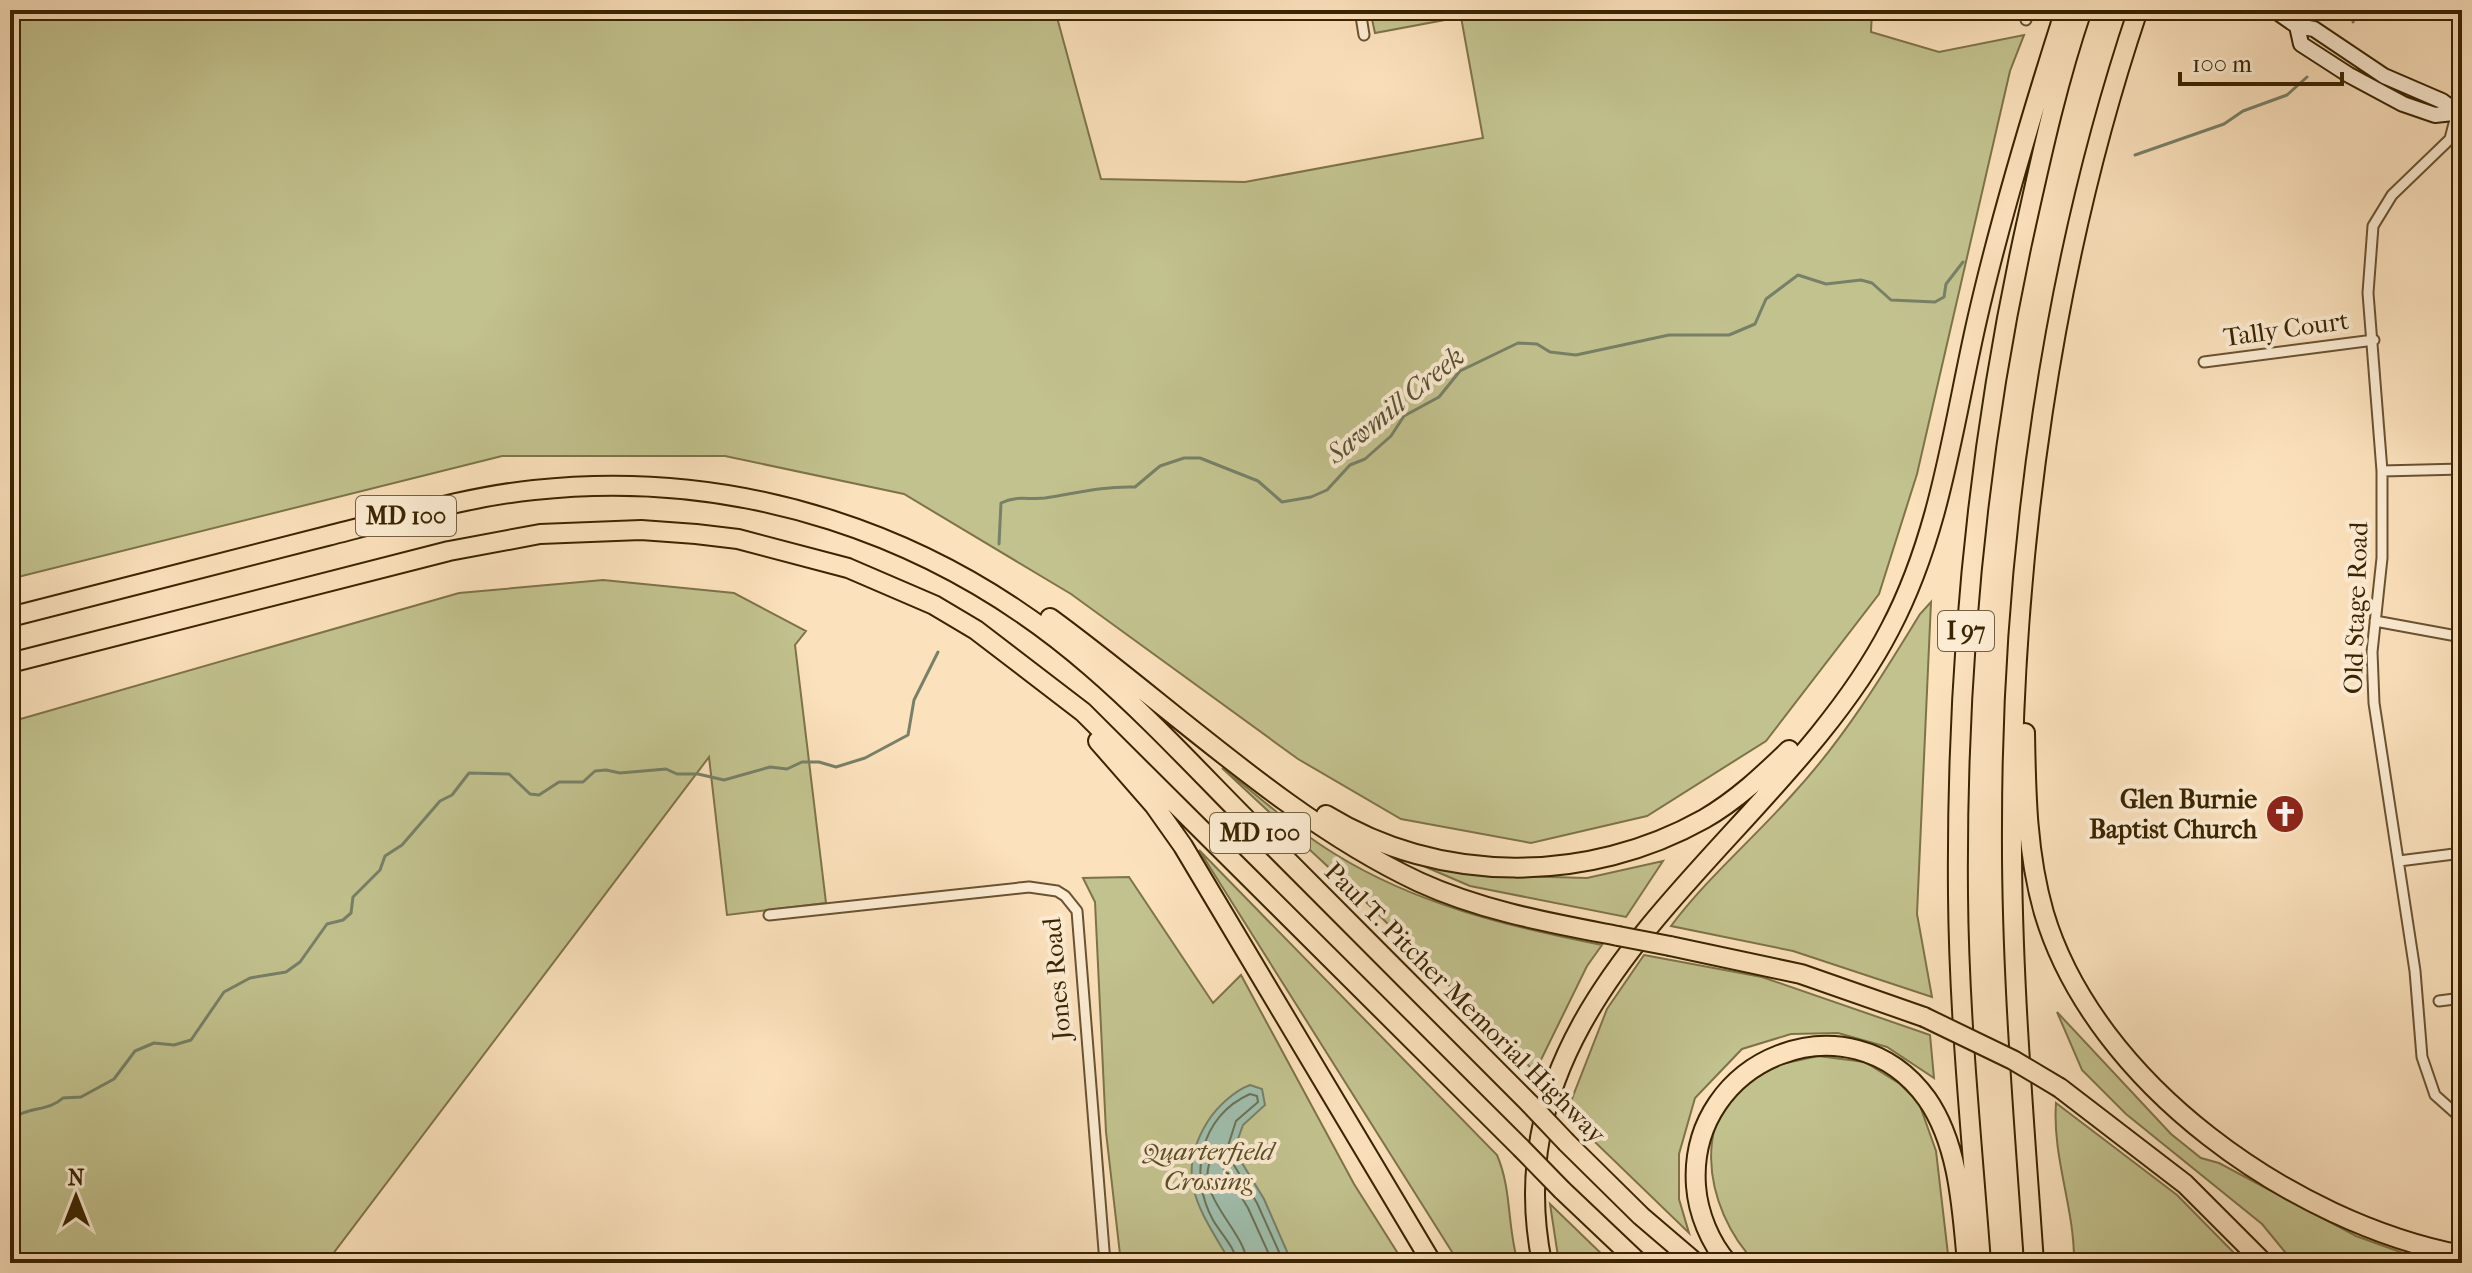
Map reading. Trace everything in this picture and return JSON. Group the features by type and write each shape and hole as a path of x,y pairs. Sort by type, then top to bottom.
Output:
{"highway":[{"path":"1542,1263 1534,1187 1541,1139 1551,1097 1587,1015 1614,971 1654,918 1814,738 1865,674 1916,576 1933,526 1996,245 2065,10"},
{"name":"I 97","path":"1981,1263 1958,896 1964,660 1980,487 2004,324 2040,163 2082,10"},
{"name":"I 97","path":"2034,1263 2012,899 2013,745 2022,603 2045,412 2072,260 2106,116 2138,10"},
{"name":"Paul T. Pitcher Memorial Highway","path":"10,617 442,507 537,490 619,486 699,490 809,511 912,549 990,591 1091,666 1567,1143 1641,1216 1696,1263"},
{"name":"MD 100","path":"10,663 496,540 594,530 641,530 738,539 848,568 934,605 976,630 1083,712 1639,1263"},
{"path":"912,549 993,583 1051,619 1319,825 1422,883 1513,914 1801,974 1924,1017 2001,1053 2060,1088 2185,1184 2264,1263"},
{"path":"2022,603 2029,846 2045,916 2069,976 2109,1038 2139,1072 2197,1126 2280,1183 2398,1239 2462,1255"},
{"path":"1238,762 1342,825 1412,853 1486,867 1559,866 1638,849 1706,818 1747,789 1865,674"},
{"path":"1042,682 1109,753 1183,846 1431,1261"},
{"path":"1728,1263 1710,1236 1696,1193 1697,1146 1703,1127 1731,1084 1750,1069 1801,1048 1826,1047 1874,1057 1904,1076 1928,1101 1950,1150 1967,1263"}],"street":[{"path":"1360,10 1364,35"},
{"path":"2274,10 2297,26 2301,44 2371,88 2435,115 2460,112"},
{"name":"Old Stage Road","path":"2460,112 2450,139 2392,195 2373,226 2368,293 2382,471 2382,558 2375,621 2374,703 2399,861 2426,1076 2435,1095 2462,1119"},
{"name":"Tally Court","path":"2204,362 2374,340"},
{"path":"2382,471 2462,469"},
{"path":"2375,621 2462,637"},
{"path":"2399,861 2462,853"},
{"name":"Jones Road","path":"769,915 1001,889 1048,888 1065,896 1077,911 1105,1263"},
{"path":"2439,1001 2462,998"}],"green space":[{"path":"10,10 1055,10 1101,179 1245,182 1483,138 1461,17 1375,33 1370,10 1872,10 1871,32 1939,52 2024,35 2010,71 1917,474 1879,594 1766,741 1647,816 1531,843 1401,819 1298,759 1071,594 904,494 725,456 502,456 10,579"},
{"path":"603,580 734,593 806,631 795,645 826,903 727,915 709,757 326,1263 10,1263 10,722 459,593"},
{"path":"1931,602 1917,914 1932,997 1793,951 1671,926 1828,753"},
{"path":"1222,768 1320,845 1398,887 1464,912 1602,945 1587,966 1535,1072 1369,905"},
{"path":"1199,850 1497,1155 1505,1181 1518,1263 1459,1263"},
{"path":"1663,861 1626,917 1470,886 1421,865 1474,875 1587,878"},
{"name":"Quarterfield Crossing","path":"1129,877 1213,1003 1241,975 1354,1184 1404,1263 1121,1263 1106,1132 1095,902 1083,878"},
{"path":"1644,955 1762,977 1930,1035 1934,1078 1887,1047 1838,1033 1791,1034 1742,1049 1695,1098 1679,1154 1679,1199 1689,1233 1566,1114 1607,1009"},
{"path":"2057,1012 2171,1134 2201,1158 2219,1163 2356,1236 2431,1263 2294,1263 2262,1224 2126,1114 2082,1070"},
{"path":"1818,1056 1865,1062 1900,1084 1919,1103 1936,1151 1949,1263 1756,1263 1738,1241 1724,1215 1715,1187 1711,1159 1714,1131 1724,1106 1742,1084 1769,1068"},
{"path":"2056,1103 2177,1195 2244,1263 2074,1263 2071,1223 2057,1143"},
{"path":"1550,1204 1611,1263 1559,1263"}],"water":[{"path":"1250,1085 1262,1089 1265,1105 1243,1125 1234,1150 1264,1199 1292,1263 1231,1263 1195,1195 1192,1160 1197,1141 1216,1110 1232,1095"}],"waterway":[{"name":"Sawmill Creek","path":"2353,22 2357,10"},
{"name":"Sawmill Creek","path":"2135,155 2224,124 2243,111 2287,95 2307,77"},
{"name":"Sawmill Creek","path":"999,544 1001,503 1018,498 1045,498 1135,487 1160,466 1184,458 1200,458 1258,481 1282,502 1311,497 1327,490 1350,465 1365,459 1391,436 1404,416 1439,397 1460,371 1518,343 1537,344 1550,352 1576,355 1669,335 1729,335 1755,324 1766,299 1798,275 1826,284 1861,280 1872,283 1891,300 1935,302 1944,297 1946,284 1963,262"},
{"name":"Sawmill Creek","path":"10,1121 63,1098 81,1097 114,1079 135,1051 154,1043 174,1045 191,1040 224,992 250,978 286,972 300,962 327,924 343,920 351,913 353,897 380,870 385,856 402,845 440,801 452,795 469,773 509,774 530,794 539,795 559,782 583,782 595,771 620,773 666,769 677,774 698,774 724,780 770,767 787,769 802,762 819,762 836,767 865,758 908,735 914,700 938,652"}],"place":[{"name":"Glen Burnie Baptist Church","path":"2285,814"}]}
